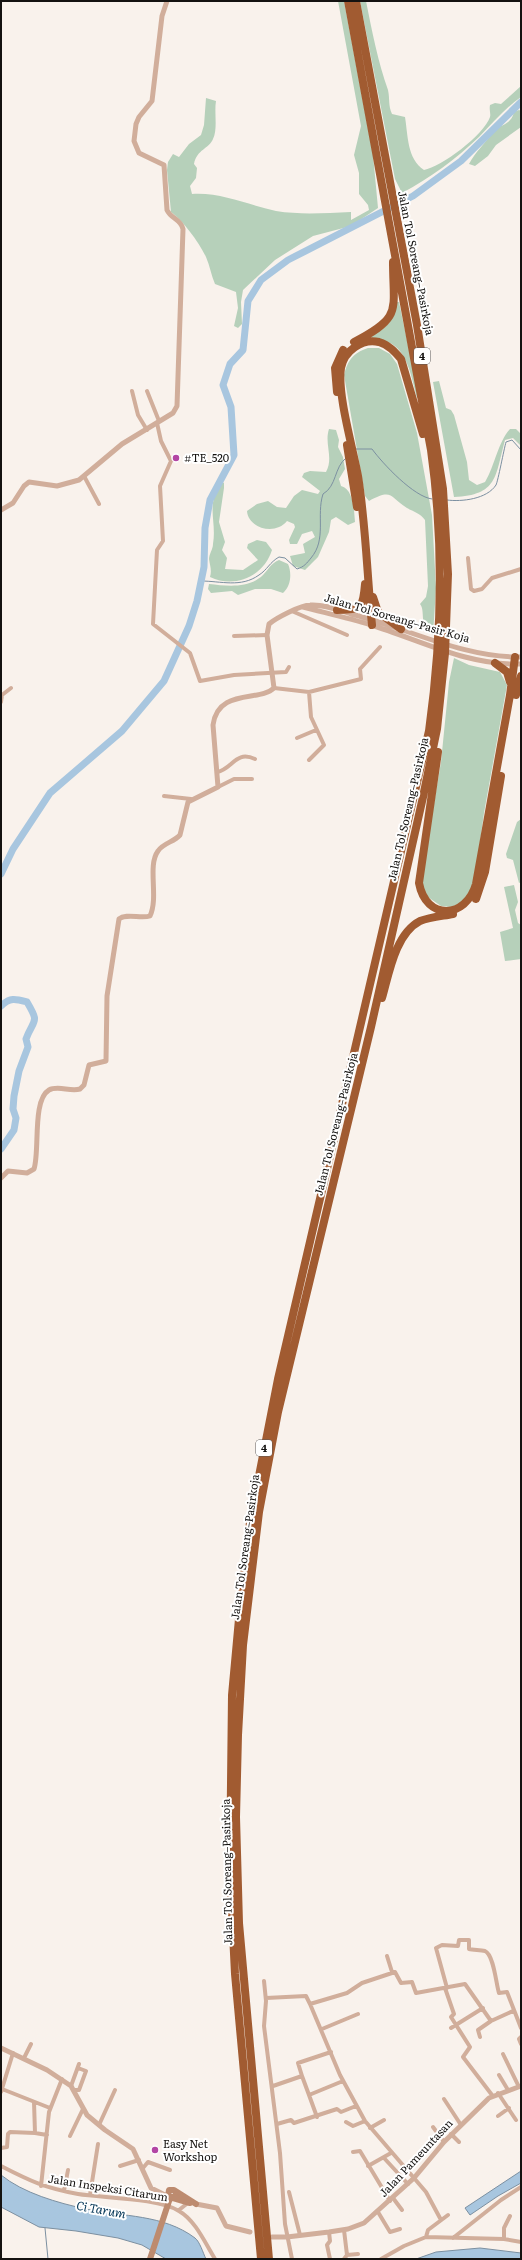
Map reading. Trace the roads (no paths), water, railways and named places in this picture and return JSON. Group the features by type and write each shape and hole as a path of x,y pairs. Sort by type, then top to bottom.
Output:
{"highway":[{"name":"Jalan Tol Soreang–Pasirkoja","path":"269,2259 239,1923 236,1810 243,1645 259,1512 278,1412 371,1027 437,729 442,652 440,509 417,325 394,225 348,1"},
{"name":"Jalan Tol Soreang–Pasirkoja","path":"356,1 385,180"},
{"name":"Jalan Tol Soreang–Pasirkoja","path":"394,225 393,241 438,490"},
{"path":"349,442 335,381 335,368 337,360 344,349 382,326 390,318 394,300 393,241"},
{"path":"370,621 366,535 349,442 341,386 341,367 350,350 365,342 378,342 393,350 404,366 420,419 438,490"},
{"path":"353,465 362,535 370,621"},
{"path":"368,565 374,599 378,612 401,629"},
{"path":"337,610 353,610 360,607 364,600 365,579"},
{"name":"Jalan Tol Soreang–Pasirkoja","path":"261,2259 235,1974 230,1864 232,1695 246,1558 256,1488 278,1379 429,731 442,652"},
{"path":"371,1027 395,954 407,931 421,921 462,912 472,904 478,896 484,872 519,661"},
{"path":"495,663 509,674 513,695"},
{"path":"437,729 438,746 419,883 421,895 429,905 440,910 448,910 462,907 469,901 476,884 513,695 521,676"}],"main road":[{"path":"150,2259 170,2198 176,2192 189,2202"},
{"path":"170,2198 196,2204"}],"street":[{"path":"1,510 14,502 24,486 29,482 57,486 75,482 122,444 173,413 177,406 185,238 182,223 167,212 164,164 139,153 134,141 137,120 152,101 162,16 167,1"},
{"path":"132,391 138,415 147,430"},
{"path":"147,392 158,422 161,441 171,461 160,486 163,541 157,550 152,623 184,647 192,655 200,681 212,678 286,672 289,667"},
{"path":"84,476 99,504"},
{"path":"468,558 471,588 474,591 482,589 492,578 521,569"},
{"name":"Jalan Tol Soreang–Pasir Koja","path":"302,607 314,605 337,610 370,621 448,652 495,663 519,661"},
{"path":"274,688 267,635 269,624 302,607"},
{"name":"Jalan Tol Soreang–Pasir Koja","path":"302,607 370,621 462,648 519,661"},
{"path":"294,612 347,635"},
{"path":"234,636 267,635"},
{"path":"218,787 213,725 215,716 235,699 268,692 274,688 309,692 361,679 360,669 380,647"},
{"path":"1,702 2,695 11,688"},
{"path":"309,692 311,717 324,745 309,760"},
{"path":"298,738 316,730"},
{"path":"217,772 224,770 235,760 244,757 255,759"},
{"path":"1,1178 8,1171 27,1173 34,1169 41,1102 47,1092 56,1088 76,1090 82,1088 89,1065 106,1061 107,996 118,922 122,917 144,918 150,916 154,901 155,856 160,848 180,835 188,802 191,799 234,779 252,779"},
{"path":"164,796 191,799"},
{"path":"492,2096 463,2057 470,2047 451,2017 454,2014 436,1948 442,1945 458,1946 459,1940 469,1940 469,1949 486,1952 494,1965 494,1977 499,1993 506,1992 521,2028"},
{"path":"387,1956 392,1972"},
{"path":"310,2004 346,1993 362,1983 392,1972 396,1972 401,1983 412,1982 416,1993 465,1984 491,2021"},
{"path":"264,1981 266,1998 264,2026 273,2086 287,2238 292,2259"},
{"path":"266,1998 306,1996 322,2028 343,2081 356,2106 370,2128 426,2192 441,2220"},
{"path":"451,2028 483,2008"},
{"path":"480,2037 477,2030 491,2021 514,2011"},
{"path":"322,2028 358,2014"},
{"path":"521,2037 519,2040 521,2044"},
{"path":"24,2058 31,2044"},
{"path":"1,2048 63,2078 73,2088 82,2109 99,2125 133,2149 151,2188 170,2198"},
{"path":"317,2117 298,2063 331,2052"},
{"path":"13,2053 2,2090 50,2108"},
{"path":"503,2054 520,2087"},
{"path":"79,2066 86,2071 79,2090 73,2088 79,2066"},
{"path":"499,2075 508,2090"},
{"path":"273,2086 302,2076"},
{"path":"41,2186 50,2108 63,2078"},
{"path":"309,2095 343,2081"},
{"name":"Jalan Pameuntasan","path":"272,2237 287,2238 344,2230 364,2223 392,2200 414,2178 451,2134 492,2096 520,2087"},
{"path":"99,2125 115,2090"},
{"path":"498,2094 516,2120"},
{"path":"444,2099 461,2125"},
{"path":"34,2102 34,2133"},
{"path":"277,2124 291,2120 294,2123 317,2117 337,2109 341,2112 356,2106"},
{"path":"498,2116 509,2108"},
{"path":"70,2136 82,2109"},
{"path":"346,2122 353,2126 365,2120"},
{"path":"370,2128 384,2120"},
{"path":"433,2127 444,2142"},
{"path":"1,2148 7,2147 9,2132 47,2135"},
{"path":"451,2134 459,2142"},
{"path":"90,2195 98,2144"},
{"path":"352,2152 360,2151 368,2166 392,2200 402,2210"},
{"path":"368,2166 391,2153"},
{"path":"384,2158 408,2184"},
{"path":"120,2166 139,2160"},
{"path":"143,2168 148,2162 170,2170"},
{"name":"Jalan Inspeksi Citarum","path":"1,2166 41,2186 64,2191 158,2204 179,2210 193,2224 215,2259"},
{"path":"64,2191 68,2170"},
{"path":"453,2238 501,2200 521,2187"},
{"path":"288,2192 300,2235"},
{"path":"179,2210 189,2202"},
{"path":"196,2204 214,2206 219,2211 226,2226 250,2232"},
{"path":"378,2212 390,2232 400,2229"},
{"path":"426,2237 428,2230 448,2215"},
{"path":"504,2239 504,2228 510,2216"},
{"path":"344,2230 346,2257 358,2254"},
{"path":"329,2232 330,2241 327,2244 330,2259"},
{"path":"381,2259 404,2246 426,2237 504,2239 521,2242"}],"water":[{"path":"521,2171 521,2183 498,2196 470,2215 465,2208"},
{"path":"1,2175 30,2192 64,2204 100,2212 156,2220 170,2224 195,2238 206,2259 166,2259 142,2245 118,2238 39,2227 1,2207"},
{"path":"480,2248 521,2253 521,2259 416,2259 436,2252"}],"waterway":[{"path":"1,874 13,849 50,793 122,731 164,681 189,626 197,601 204,567 205,528 210,500 234,455 231,407 223,385 230,364 243,350 248,301 261,280 288,260 413,196 461,161 521,102"},
{"path":"447,500 467,500 487,494 496,485 506,442 512,440 521,450"},
{"path":"356,449 372,449 399,479 425,497 432,499"},
{"path":"201,581 238,583 252,579 262,573 279,557 285,558 297,569 305,565 316,551 319,543 320,511 323,494 328,491 339,466 346,458"},
{"path":"1,1006 10,1000 27,1002 35,1018 26,1039 28,1047 19,1071 14,1096 13,1109 16,1118 14,1130 1,1149"},
{"path":"45,2228 48,2259"}],"place":[{"name":"#TE_520","path":"176,458"},
{"name":"Easy Net Workshop","path":"155,2150"}],"water label":[{"name":"Ci Tarum","path":"101,2210"}]}
